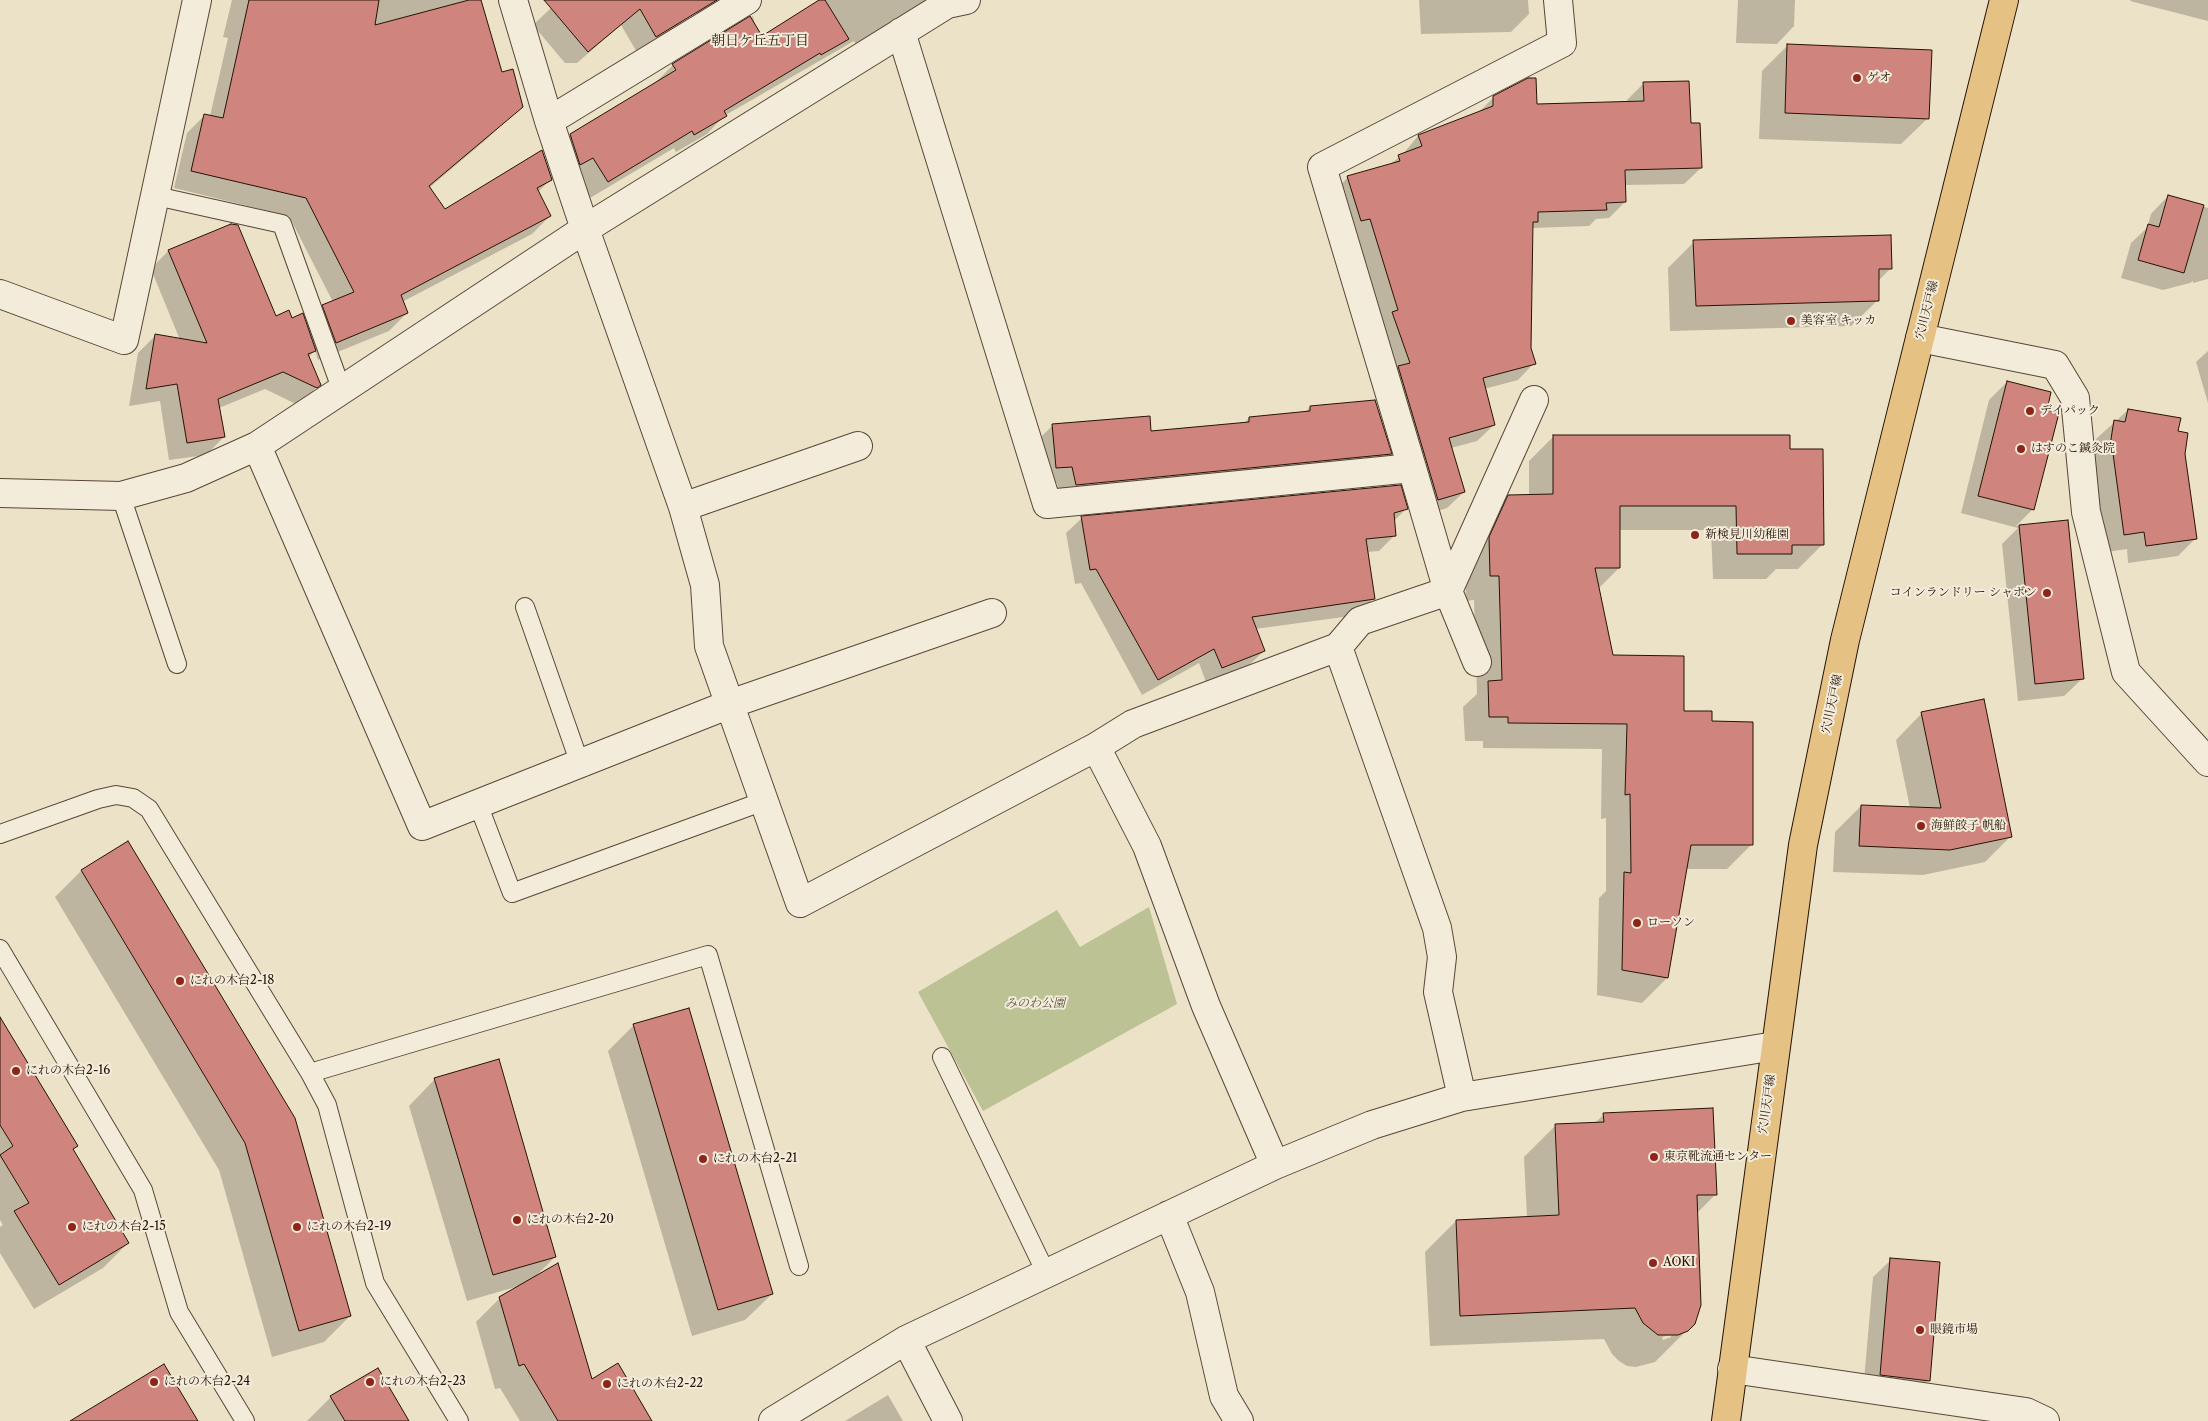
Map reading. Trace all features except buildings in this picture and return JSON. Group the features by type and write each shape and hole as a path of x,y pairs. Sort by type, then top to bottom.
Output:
{"main road":[{"name":"穴川天戸線","path":"1726,1421 1803,845 1845,640 2004,0"}],"street":[{"path":"0,294 124,340 197,0"},
{"path":"514,0 549,121 683,507 705,585 709,646 800,903 1096,747 1134,724 1338,647 1360,622 1448,590 1534,400"},
{"path":"549,121 747,0"},
{"path":"0,493 121,496 186,478 258,446 585,228 947,4 966,0"},
{"path":"1476,662 1448,590 1322,167 1562,43 1558,0"},
{"path":"902,32 1047,504 1412,468"},
{"path":"1920,338 2055,365 2075,398 2086,512 2126,672 2208,762"},
{"path":"258,446 422,826 730,704 992,613"},
{"path":"683,507 858,446"},
{"path":"1338,647 1437,928 1442,957 1438,992 1462,1097"},
{"path":"1096,747 1147,846 1206,1006 1275,1165"},
{"path":"773,1421 906,1340 1275,1165 1372,1125 1462,1097 1775,1046"},
{"path":"1169,1215 1200,1292 1224,1396 1239,1421"},
{"path":"906,1340 948,1421"},
{"path":"1732,1369 2026,1412 2044,1421"}],"lane":[{"path":"156,196 282,224 342,391"},
{"path":"121,496 177,664"},
{"path":"525,607 580,764"},
{"path":"0,834 98,799 116,795 133,798 149,809 310,1073 327,1105 375,1282 459,1421"},
{"path":"478,804 512,893 764,802"},
{"path":"0,949 143,1190 179,1312 245,1421"},
{"path":"310,1073 708,956 799,1266"},
{"path":"942,1057 1046,1274"}],"green space":[{"name":"みのわ公園","path":"1149,907 1177,1004 983,1111 918,992 1057,910 1080,947"}],"place":[{"name":"ゲオ","path":"1857,78"},
{"name":"美容室 キッカ","path":"1791,321"},
{"name":"デイパック","path":"2030,411"},
{"name":"はすのこ鍼灸院","path":"2021,449"},
{"name":"新検見川幼稚園","path":"1695,535"},
{"name":"コインランドリー シャボン","path":"2047,593"},
{"name":"海鮮餃子 帆船","path":"1921,826"},
{"name":"ローソン","path":"1637,923"},
{"name":"にれの木台2-18","path":"180,981"},
{"name":"にれの木台2-16","path":"16,1071"},
{"name":"東京靴流通センター","path":"1654,1157"},
{"name":"にれの木台2-21","path":"703,1159"},
{"name":"にれの木台2-20","path":"517,1220"},
{"name":"にれの木台2-15","path":"72,1227"},
{"name":"にれの木台2-19","path":"297,1227"},
{"name":"AOKI","path":"1653,1263"},
{"name":"眼鏡市場","path":"1920,1330"},
{"name":"にれの木台2-24","path":"154,1382"},
{"name":"にれの木台2-23","path":"370,1382"},
{"name":"にれの木台2-22","path":"607,1384"}],"district":[{"name":"朝日ケ丘五丁目","path":"760,41"}]}
